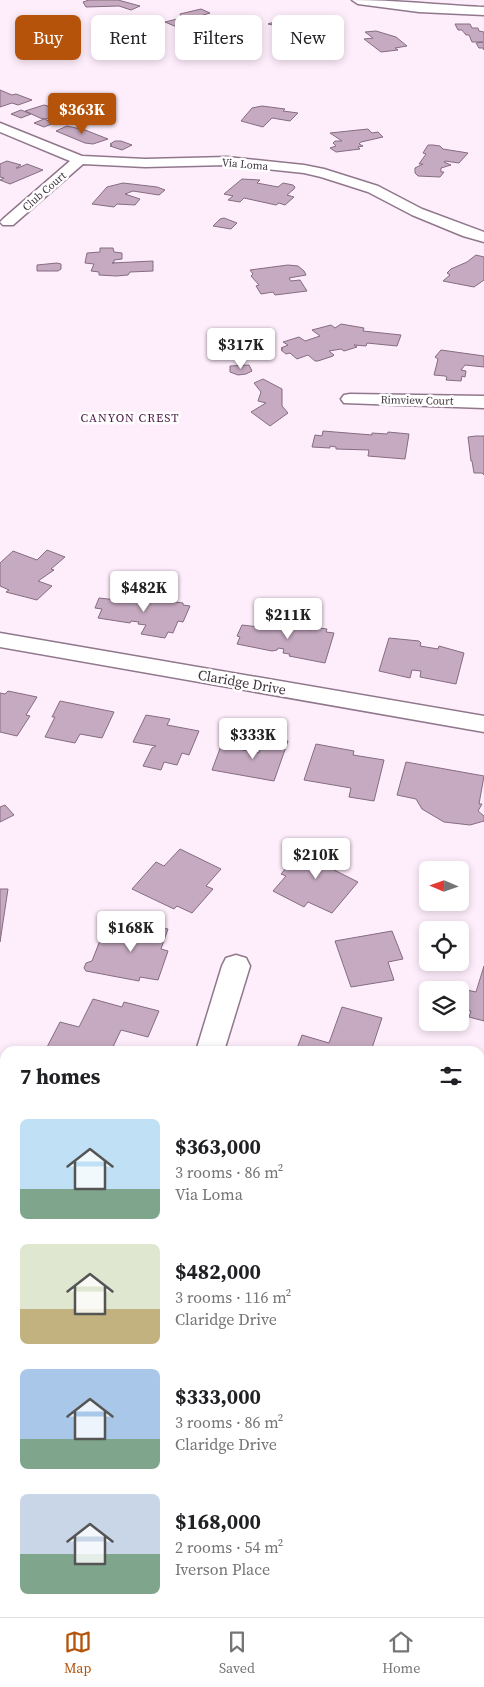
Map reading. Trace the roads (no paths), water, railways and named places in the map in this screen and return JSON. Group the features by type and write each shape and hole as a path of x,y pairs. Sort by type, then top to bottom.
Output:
{"street":[{"path":"358,0 419,8 484,11"},
{"name":"Via Loma","path":"0,127 80,160 145,163 227,161 304,169 324,173 373,188 417,212 484,237"},
{"name":"Club Court","path":"8,222 80,160"},
{"name":"Rimview Court","path":"350,398 484,402"},
{"name":"Claridge Drive","path":"0,640 484,724"},
{"path":"212,1046 236,966"}],"district":[{"name":"CANYON CREST","path":"130,418"}]}
